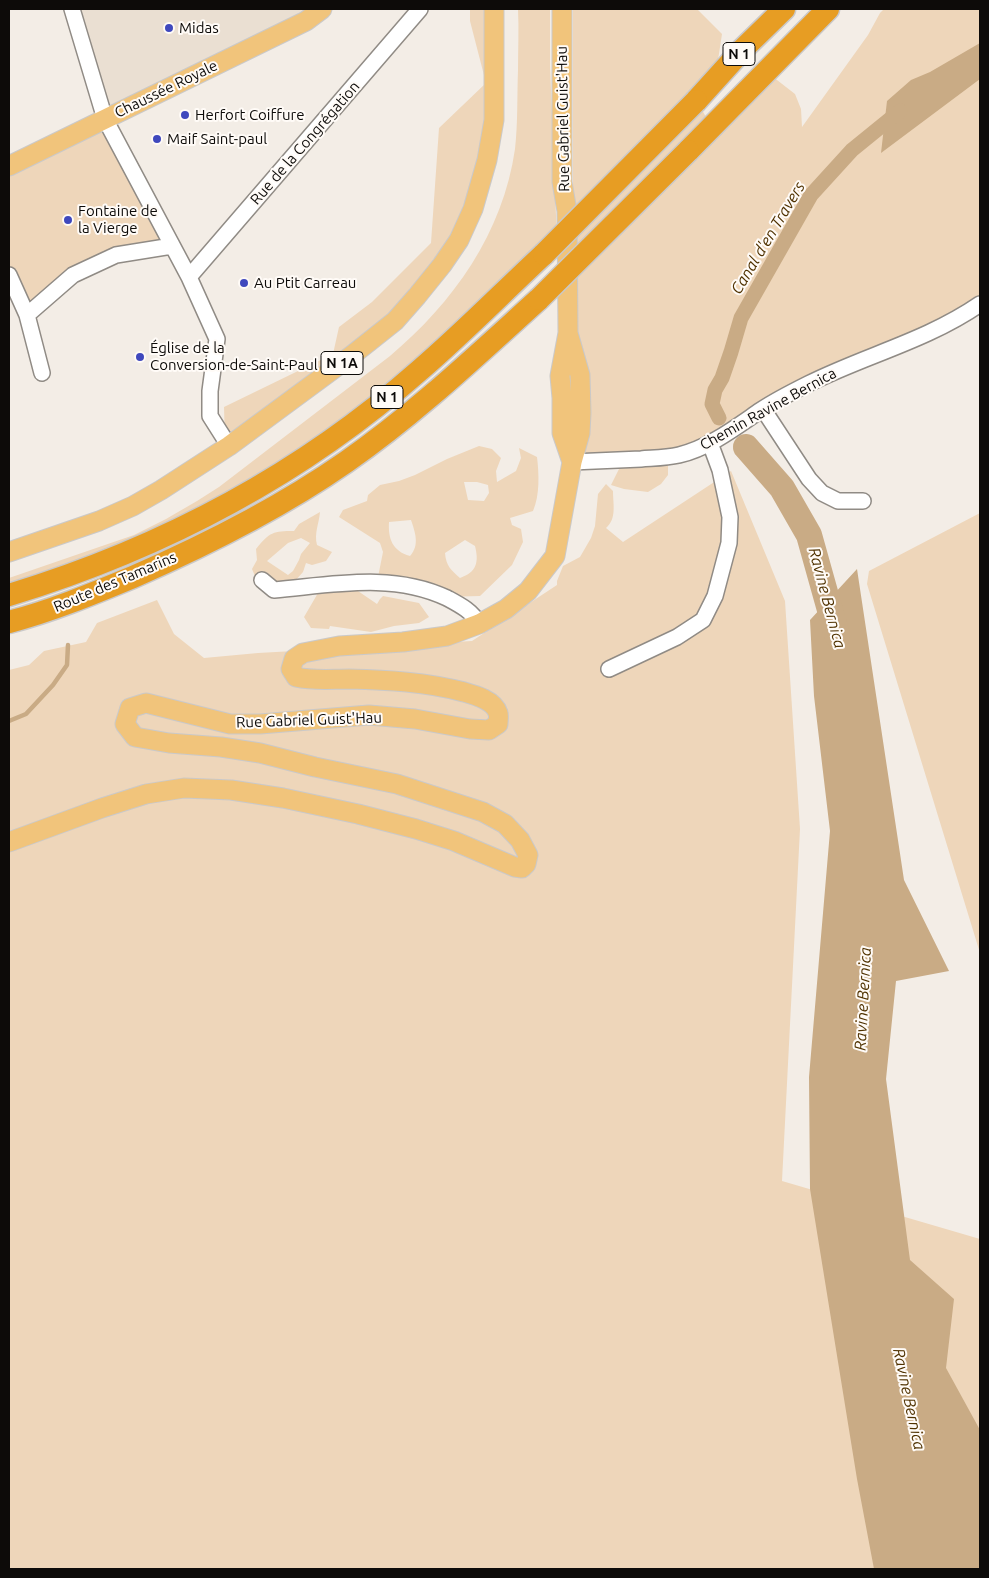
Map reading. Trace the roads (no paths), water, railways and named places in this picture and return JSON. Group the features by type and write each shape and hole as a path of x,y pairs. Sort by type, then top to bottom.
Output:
{"highway":[{"name":"Route des Tamarins","path":"9,596 118,557 210,514 262,485 314,452 371,410 420,370 544,254 696,101 743,49 784,9"},
{"name":"Route des Tamarins","path":"9,622 26,618 99,591 220,536 297,495 404,419 539,299 828,9"}],"main road":[{"name":"Chaussée Royale","path":"9,166 306,21 322,9"},
{"name":"N 1A","path":"9,552 99,522 161,490 351,356 395,321 442,265 459,240 473,209 487,160 494,120 494,9"},
{"name":"Rue Gabriel Guist'Hau","path":"562,9 562,182 567,211"},
{"name":"Rue Gabriel Guist'Hau","path":"567,211 573,177 574,9"},
{"path":"567,211 568,333 580,375 581,413 580,433 572,462"},
{"name":"Rue Gabriel Guist'Hau","path":"9,842 146,794 184,788 231,790 283,798 392,822 454,841 515,867 522,868 526,864 528,855 520,840 505,824 483,812 397,784 315,768 260,753 169,743 135,737 125,724 130,708 146,703 230,724 260,724 369,715 415,719 470,729 489,730 498,724 499,714 494,705 477,695 442,686 408,682 348,679 309,680 296,677 291,669 294,659 304,653 339,646 403,642 447,636 479,624 506,609 528,591 555,556 572,462 562,433 560,376 568,333"}],"street":[{"path":"72,9 105,119 189,277 217,339 210,391 210,416 227,443"},
{"name":"Rue de la Congrégation","path":"189,277 420,9"},
{"path":"27,316 73,276 116,255 172,246"},
{"path":"9,275 27,316 42,374"},
{"name":"Chemin Ravine Bernica","path":"572,462 677,456 710,443 763,409 807,384 856,362 929,334 980,304"},
{"path":"763,409 810,479 822,493 838,501 862,501"},
{"path":"608,669 677,637 703,620 715,596 730,543 730,517 720,470 710,443"},
{"path":"262,580 274,590 345,583 380,582 405,585 436,593 460,604 475,616 479,624"}],"water":[{"path":"980,43 980,79 881,153 887,101 911,80 930,72"},
{"path":"857,569 904,880 949,971 896,981 886,1079 910,1260 954,1299 946,1368 980,1430 980,1569 874,1569 857,1479 810,1189 809,1077 830,831 814,696 810,620"}],"waterway":[{"name":"Canal d'en Travers","path":"719,418 712,404 715,390 722,378 741,318 811,195 852,150 900,111"},
{"name":"Ravine Bernica","path":"746,447 782,488 809,535 837,635"},
{"path":"9,721 26,714 53,685 67,665 68,645"}],"place":[{"name":"Midas","path":"169,28"},
{"name":"Herfort Coiffure","path":"185,115"},
{"name":"Maif Saint-paul","path":"157,139"},
{"name":"Fontaine de la Vierge","path":"68,220"},
{"name":"Au Ptit Carreau","path":"244,283"},
{"name":"Église de la Conversion-de-Saint-Paul","path":"140,357"}]}
